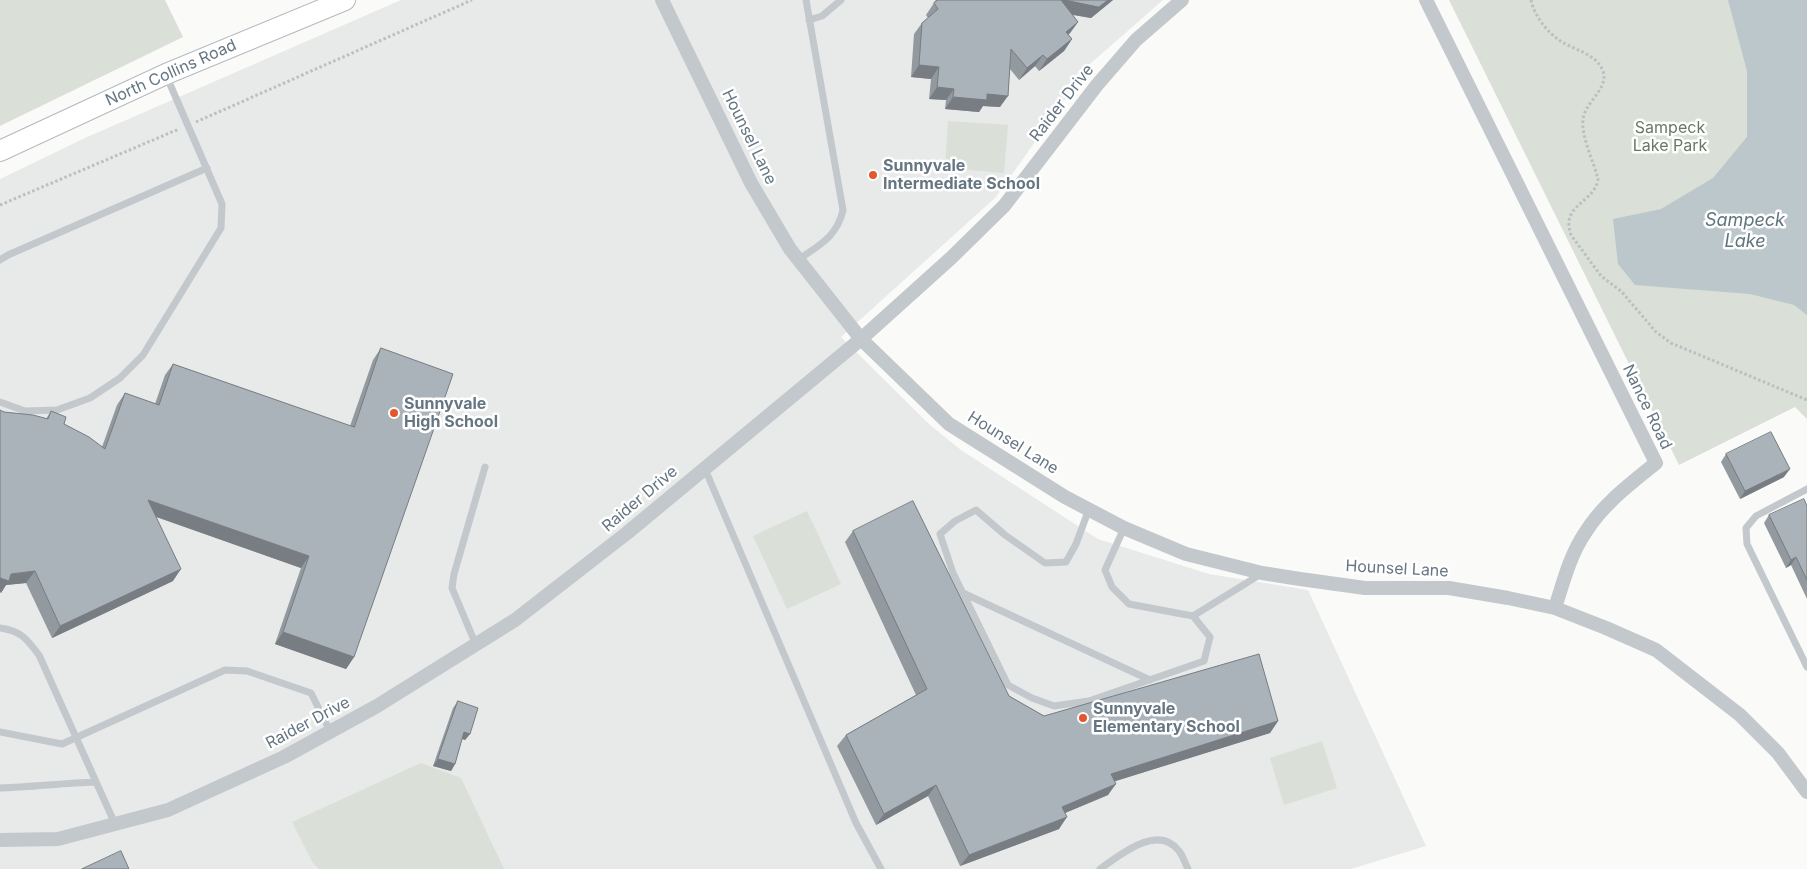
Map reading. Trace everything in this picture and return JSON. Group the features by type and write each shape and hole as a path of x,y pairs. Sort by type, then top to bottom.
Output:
{"street":[{"name":"North Collins Road","path":"0,151 166,74 345,0"},
{"name":"Hounsel Lane","path":"662,0 751,183 790,249 861,339 949,424 1065,497 1124,528 1186,554 1262,573 1365,588 1448,588 1555,608"},
{"name":"Raider Drive","path":"0,840 58,839 176,806 284,757 377,706 523,614 627,533 861,339 951,258 1004,206 1097,85 1136,40 1182,0"},
{"name":"Nance Road","path":"1426,0 1656,463 1610,501 1584,534 1568,567 1555,608"},
{"path":"1555,608 1656,650 1740,715 1778,753 1807,792"}],"lane":[{"path":"798,260 830,237 841,221 843,210 806,0"},
{"path":"809,20 822,16 841,0"},
{"path":"0,402 26,412 57,410 90,398 120,378 143,355 221,228 222,204 166,74"},
{"path":"0,260 207,168"},
{"path":"476,645 452,588 454,574 485,467"},
{"path":"704,468 856,822 881,869"},
{"path":"1807,489 1756,516 1746,528 1747,544 1807,667"},
{"path":"1089,509 1076,544 1066,562 1045,563 1005,535 976,510 955,521 940,534 953,573 1008,685 1032,698 1054,706 1089,702 1204,661 1210,638 1193,616 1129,604 1112,587 1105,570 1124,528"},
{"path":"1193,616 1262,573"},
{"path":"963,593 1150,680"},
{"path":"0,628 15,630 28,639 39,655 116,824"},
{"path":"0,732 62,744 225,670 247,671 311,694 330,732"},
{"path":"0,788 32,788 53,784 96,782"},
{"path":"1100,869 1148,840 1166,840 1179,851 1188,869"}],"path":[{"path":"0,205 188,125 472,0"},
{"path":"1530,0 1540,22 1558,40 1592,57 1599,64 1603,72 1601,87 1589,104 1583,118 1583,129 1596,172 1597,187 1573,210 1568,228 1571,235 1601,276 1621,291 1656,332 1671,343 1807,400"}],"shaded area":[{"name":"Sunnyvale High School","path":"401,0 1163,0 1090,64 996,197 841,337 930,425 961,450 1098,539 1209,574 1308,590 1426,846 1351,869 0,869 0,179 85,138"}],"green space":[{"path":"0,0 165,0 183,37 0,126"},
{"name":"Sampeck Lake Park","path":"1449,0 1807,0 1807,419 1795,407 1679,465"},
{"path":"948,121 1008,125 1004,173 945,168"},
{"path":"807,511 841,584 787,609 753,536"},
{"path":"1322,741 1337,788 1284,805 1270,758"},
{"path":"421,763 461,778 504,869 319,869 313,863 292,822"}],"water":[{"name":"Sampeck Lake","path":"1728,0 1807,0 1807,315 1794,305 1750,294 1635,285 1618,264 1613,219 1661,209 1713,178 1747,137 1747,71"}],"building":[{"path":"938,0 1061,0 1078,22 1066,32 1072,39 1047,59 1043,55 1027,68 1011,49 1008,96 987,94 987,100 953,97 954,89 937,87 939,67 919,65 922,23 938,9 934,3"},
{"path":"1065,0 1108,0 1099,7"},
{"path":"381,348 453,374 354,657 283,632 309,556 148,500 181,569 60,626 35,571 11,574 9,581 0,578 0,410 48,419 51,411 66,417 64,424 89,437 105,449 125,393 159,405 173,364 354,427"},
{"path":"1771,432 1790,469 1745,491 1726,454"},
{"path":"1804,499 1807,506 1807,580 1796,557 1791,560 1769,515"},
{"path":"913,501 1009,696 1044,716 1259,654 1278,721 1111,774 1116,784 1062,807 1067,817 969,855 936,785 884,814 846,735 927,689 853,531"},
{"path":"458,701 478,708 470,734 464,732 455,764 438,759"},
{"path":"121,851 129,869 82,869"}],"place":[{"name":"Sunnyvale Intermediate School","path":"873,175"},
{"name":"Sunnyvale High School","path":"394,413"},
{"name":"Sunnyvale Elementary School","path":"1083,718"}]}
